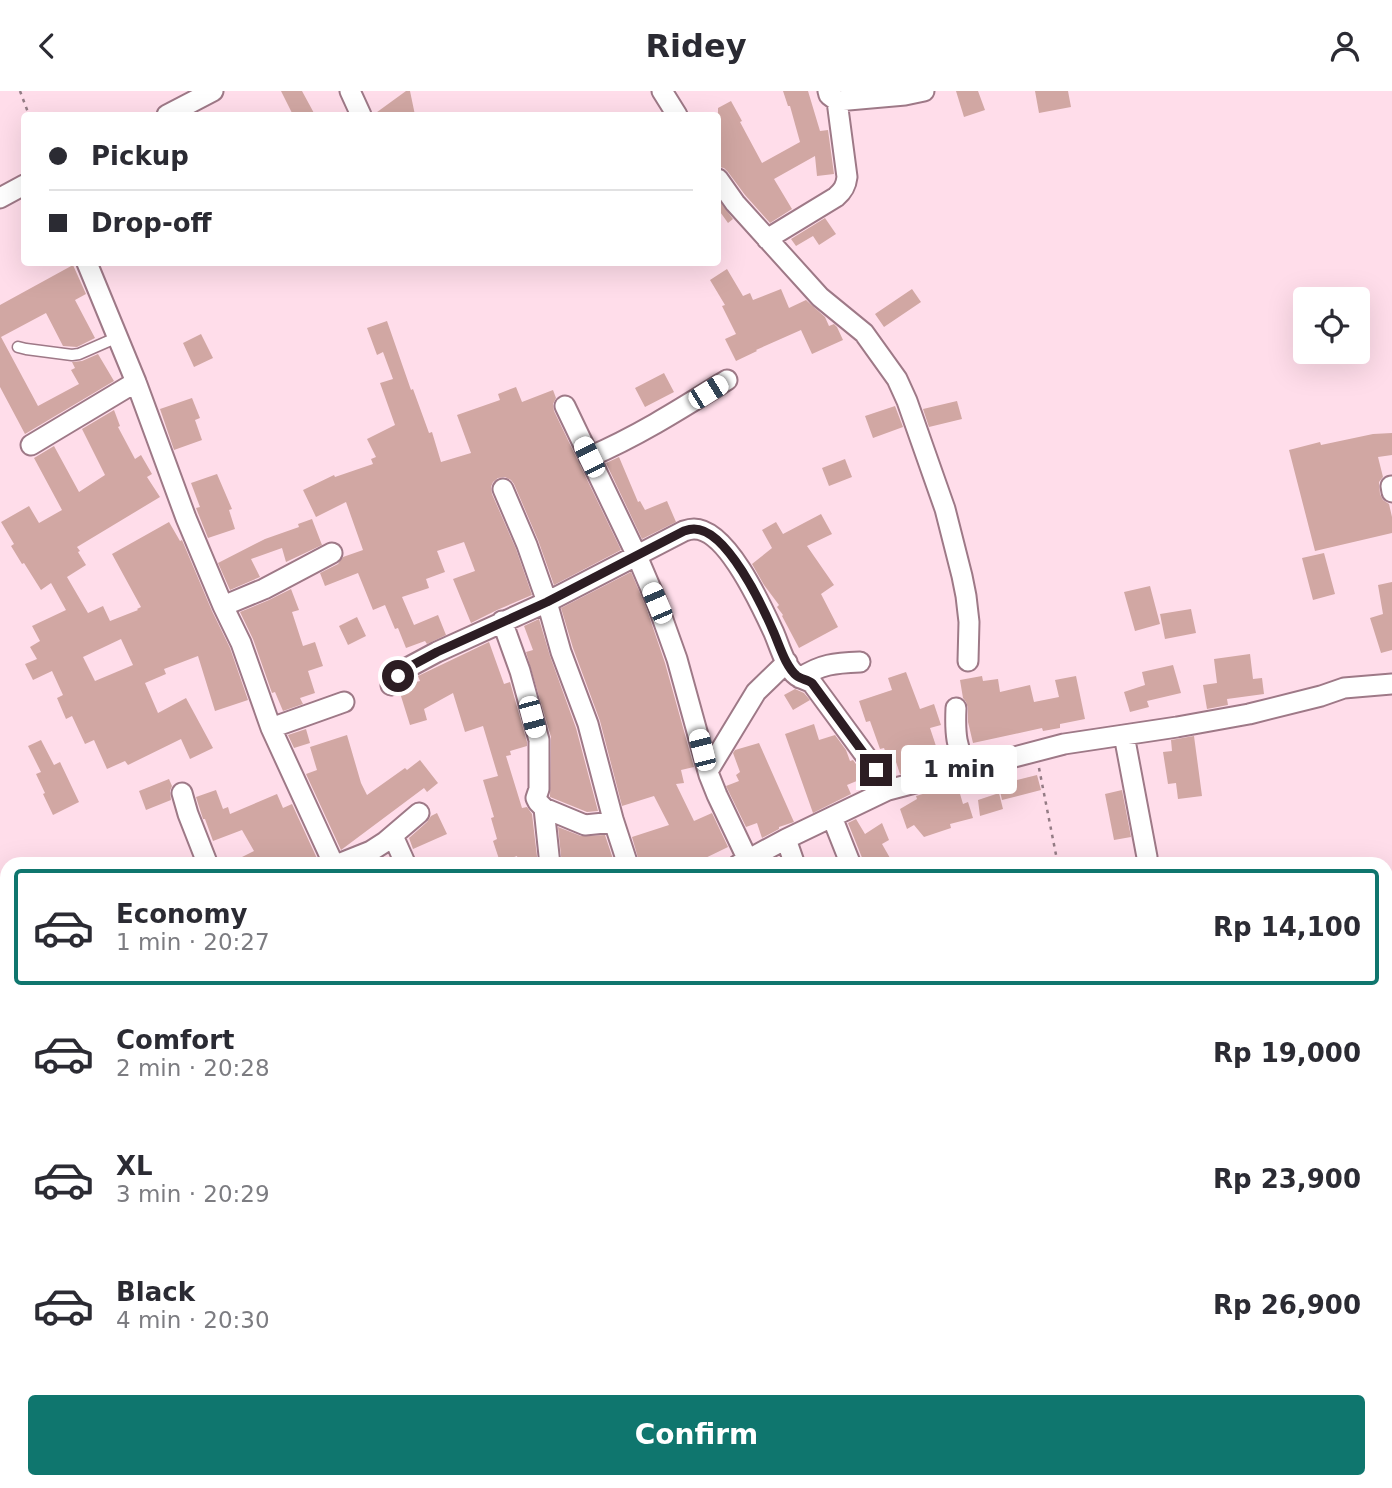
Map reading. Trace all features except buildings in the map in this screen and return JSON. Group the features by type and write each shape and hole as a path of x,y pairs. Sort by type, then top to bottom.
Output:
{"street":[{"path":"173,112 213,91"},
{"path":"350,91 360,112"},
{"path":"662,91 675,112"},
{"path":"767,239 844,190 846,177 833,96 905,95 924,91"},
{"path":"721,183 735,203 820,296 864,333 897,379 945,509 962,576 969,622 968,661"},
{"path":"0,198 21,187"},
{"path":"88,266 136,381 186,518 241,643 271,728 331,857"},
{"path":"589,457 649,428 727,380"},
{"path":"31,445 136,381"},
{"path":"565,406 657,603 677,659 710,778 741,857"},
{"path":"503,489 527,545 561,652 588,724 625,857"},
{"path":"391,685 409,667 547,602 684,531 694,529 719,540 729,551 766,614 793,670 812,683 888,790"},
{"path":"223,606 264,589 332,553"},
{"path":"502,621 520,671 538,740 540,798 549,857"},
{"path":"710,778 756,692 793,670 860,662"},
{"path":"752,857 888,790 1064,744 1249,714 1345,688 1392,684"},
{"path":"271,728 344,702"},
{"path":"957,708 958,746 971,769"},
{"path":"1124,735 1147,857"},
{"path":"182,793 205,857"},
{"path":"540,798 585,825 612,816"},
{"path":"357,857 398,848 419,813"},
{"path":"832,817 848,857"},
{"path":"786,839 792,857"}],"lane":[{"path":"18,347 79,355 118,337"}],"path":[{"path":"20,91 28,112"},
{"path":"1036,751 1056,857"}],"route":[{"path":"398,676 437,652 547,602 684,531 694,529 719,540 729,551 766,614 789,666 800,678 812,683 876,770"}]}
